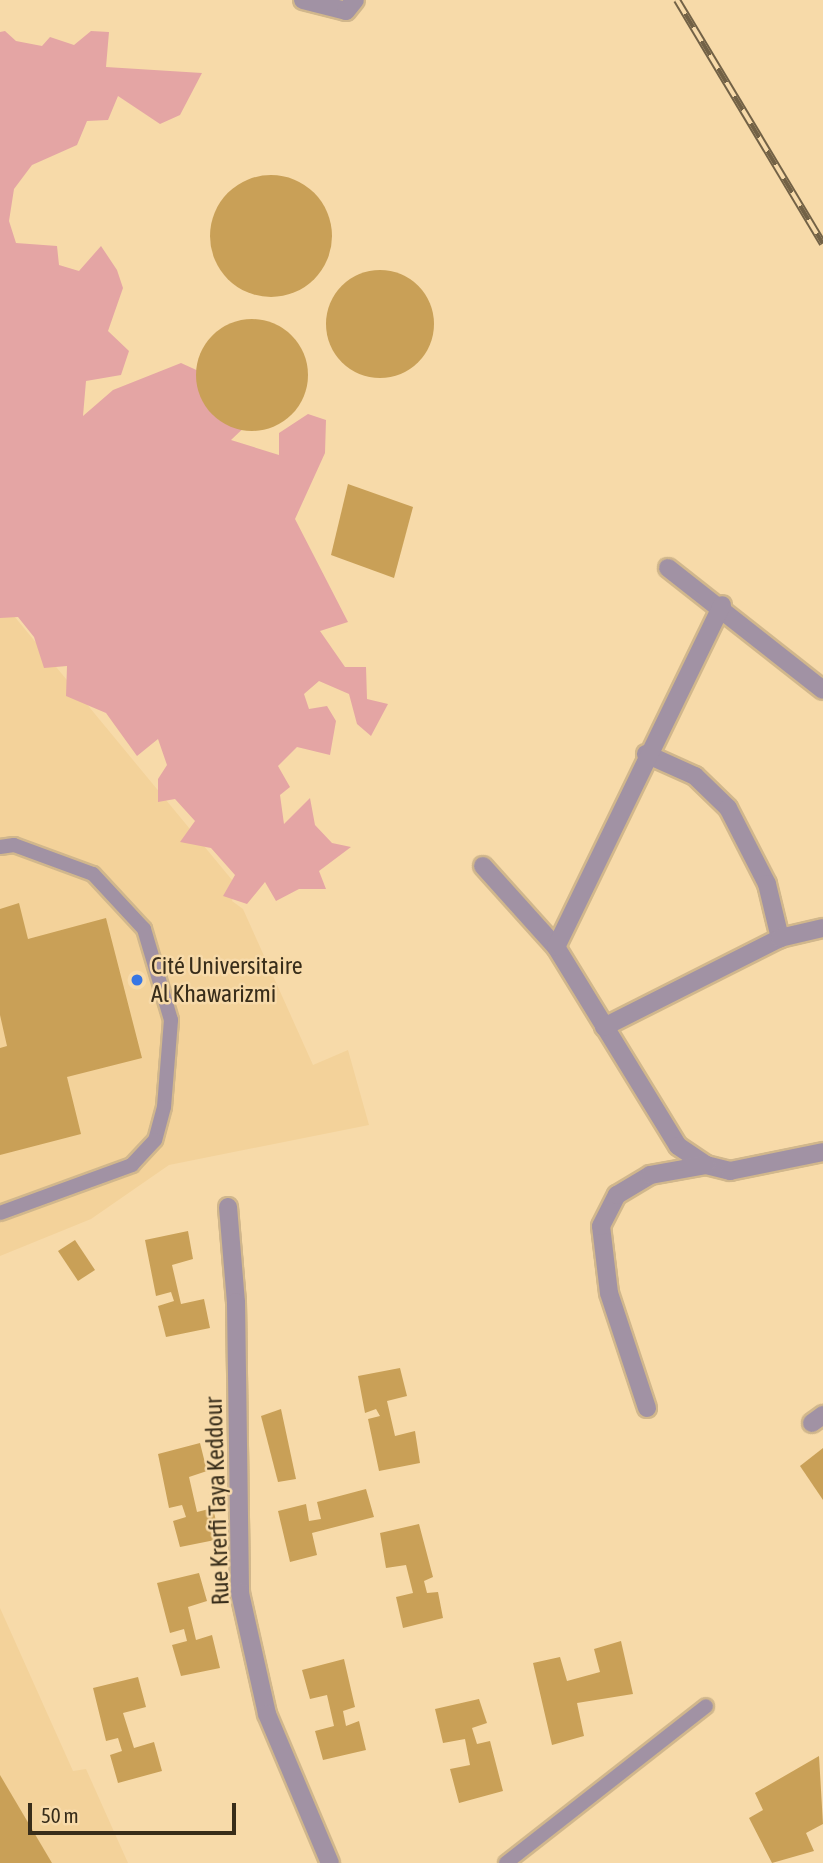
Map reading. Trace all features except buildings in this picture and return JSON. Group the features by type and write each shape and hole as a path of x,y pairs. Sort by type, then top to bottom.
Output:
{"street":[{"path":"303,0 340,11 353,8 355,0"},
{"path":"668,568 722,605 823,690"},
{"path":"556,947 646,754 722,605"},
{"path":"646,754 695,776 728,807 767,884 780,938"},
{"path":"483,866 556,947 678,1146 706,1165 730,1171 823,1152"},
{"path":"604,1027 780,938 823,928"},
{"path":"647,1408 609,1293 601,1226 617,1195 650,1175 706,1165"},
{"name":"Rue Krerfi Taya Keddour","path":"228,1207 236,1302 240,1593 267,1714 330,1863"}],"lane":[{"path":"0,847 14,845 93,874 144,929 171,1020 158,1129 132,1166 0,1213"},
{"path":"506,1863 706,1706"}],"shaded area":[{"path":"5,31 16,41 42,46 50,37 74,45 91,31 109,32 106,67 202,73 180,115 160,124 118,96 108,120 87,121 77,145 32,165 14,189 9,221 16,243 57,246 59,265 79,271 101,246 117,270 123,288 108,331 129,351 121,375 86,381 83,416 113,390 181,363 214,378 228,411 251,421 231,440 279,455 279,433 308,414 326,420 325,453 295,519 348,622 320,631 345,667 366,667 367,699 388,704 371,736 357,724 349,694 319,681 304,694 309,709 327,706 336,721 330,755 297,747 278,766 290,787 280,795 284,824 310,798 315,825 332,843 351,847 319,871 326,889 299,889 276,901 265,882 247,904 223,896 235,875 211,848 180,842 195,821 175,799 158,802 158,779 167,765 158,739 137,756 106,713 66,696 67,666 44,668 34,637 18,617 0,618 0,32"},
{"name":"Cité Universitaire Al Khawarizmi","path":"0,599 237,886 232,901 243,909 313,1065 348,1050 369,1125 169,1165 91,1219 0,1256"},
{"path":"0,1608 73,1771 86,1769 128,1863 0,1863"}],"railway":[{"path":"677,0 823,244"}],"place":[{"name":"Cité Universitaire Al Khawarizmi","path":"137,980"}]}
